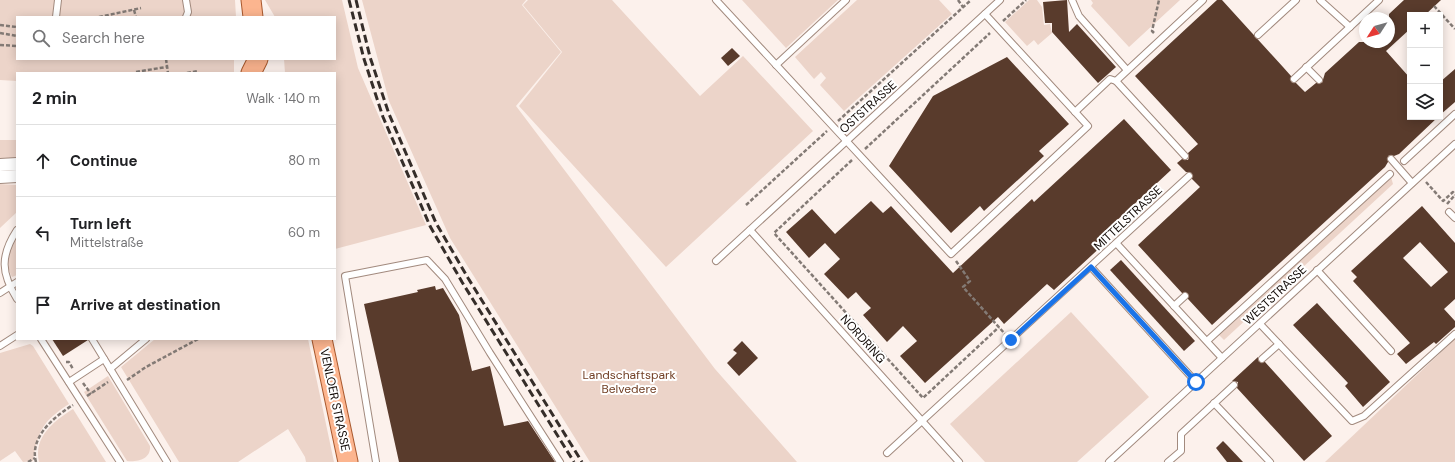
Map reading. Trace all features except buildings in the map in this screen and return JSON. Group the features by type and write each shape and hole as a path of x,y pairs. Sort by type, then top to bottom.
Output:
{"main road":[{"path":"251,0 253,16"},
{"path":"253,72 259,60"},
{"path":"260,60 264,72"},
{"name":"VENLOER STRASSE","path":"322,340 348,462"}],"street":[{"path":"0,165 16,164"},
{"path":"0,177 16,176"}],"lane":[{"path":"56,16 58,0"},
{"path":"186,0 188,12 186,16"},
{"path":"716,0 951,254 1088,126 985,14"},
{"path":"776,65 846,0"},
{"name":"OSTSTRASSE","path":"716,261 1000,0"},
{"path":"1072,0 1079,16 1127,70"},
{"path":"1116,81 1203,0"},
{"path":"1258,35 1296,0"},
{"path":"1320,0 1350,27"},
{"path":"1294,79 1379,0"},
{"path":"1306,67 1318,80"},
{"path":"1075,112 1110,79 1116,81 1185,156"},
{"path":"1404,161 1455,114"},
{"name":"WESTSTRASSE","path":"1109,462 1455,144"},
{"path":"1391,159 1412,183"},
{"path":"1207,341 1390,174"},
{"name":"MITTELSTRASSE","path":"887,452 1117,244 1189,176"},
{"path":"1449,212 1455,218"},
{"name":"NORDRING","path":"750,230 959,462"},
{"path":"16,231 8,243 3,255 6,276 16,297"},
{"path":"1117,244 1222,358"},
{"path":"376,462 345,276 427,260 444,278 560,462"},
{"path":"1091,267 1196,382"},
{"path":"1317,270 1391,351"},
{"path":"0,293 16,283"},
{"path":"1174,306 1185,296"},
{"path":"1260,324 1352,421 1364,416 1455,334"},
{"path":"0,346 16,336"},
{"path":"43,340 120,462"},
{"path":"93,340 167,462"},
{"path":"110,369 145,340"},
{"path":"1262,359 1279,344"},
{"path":"69,382 104,359"},
{"path":"1168,462 1181,451 1181,434 1234,384"},
{"path":"1214,403 1270,462"}],"path":[{"path":"958,0 963,7"},
{"path":"746,205 971,0"},
{"path":"1000,327 923,398 774,233 1026,0"},
{"path":"1159,0 1152,31 1159,40"},
{"path":"1434,6 1455,28"},
{"path":"108,16 141,8"},
{"path":"134,10 136,16"},
{"path":"0,25 16,27"},
{"path":"0,33 16,36"},
{"path":"0,45 16,46"},
{"path":"166,60 168,72"},
{"path":"136,72 166,66"},
{"path":"191,72 198,70"},
{"path":"1420,176 1443,201 1453,192 1455,195 1446,203"},
{"path":"951,254 970,281 963,287 1011,340"},
{"path":"120,385 146,367 196,340"},
{"path":"36,462 35,458 37,446 45,429 58,414 116,378"},
{"path":"28,462 35,458"}],"green space":[{"path":"0,0 235,0 236,16 16,16 16,60 234,60 234,72 16,72 16,81 0,80"},
{"path":"265,0 342,0 358,68 426,225 336,249 336,72 285,72 284,60 336,60 336,16 274,16"},
{"name":"Landschaftspark Belvedere","path":"362,0 526,0 522,5 561,52 516,106 715,369 797,462 590,462 450,238 389,101"},
{"path":"528,0 612,0 700,96 743,56 813,131 666,267 519,106 562,52 523,5"},
{"path":"742,0 838,0 786,48"},
{"path":"857,0 939,0 952,14 844,111 820,85 826,78 821,72 814,79 795,57"},
{"path":"1029,0 1037,0 1042,7 1044,25 1050,24 1052,33 1038,45 1034,40 1027,46 1005,22"},
{"path":"1091,0 1180,0 1129,47 1091,6 1093,3"},
{"path":"0,140 16,140 16,160 0,162"},
{"path":"1391,177 1393,184 1224,340 1219,335"},
{"path":"0,184 16,185 16,213 0,228"},
{"path":"16,239 16,275 12,277 8,262"},
{"path":"1071,312 1149,397 1077,462 985,462 950,424"},
{"path":"1455,339 1455,462 1325,462"},
{"path":"154,340 308,340 334,462 306,462 305,457 288,429 238,462 179,462 121,367"},
{"path":"30,344 33,346 69,404 53,416 43,427 37,441 33,461 23,462 15,451 0,461 0,353"},
{"path":"108,376 150,446 148,454 143,459 127,461 84,392"},
{"path":"73,409 106,462 39,462 38,453 42,437 52,424"}],"railway":[{"path":"349,0 364,59 383,117 430,226 462,282 574,462"},
{"path":"356,0 370,57 389,114 436,223 468,278 582,462"}],"route":[{"path":"1011,340 1091,267 1196,382"}]}
